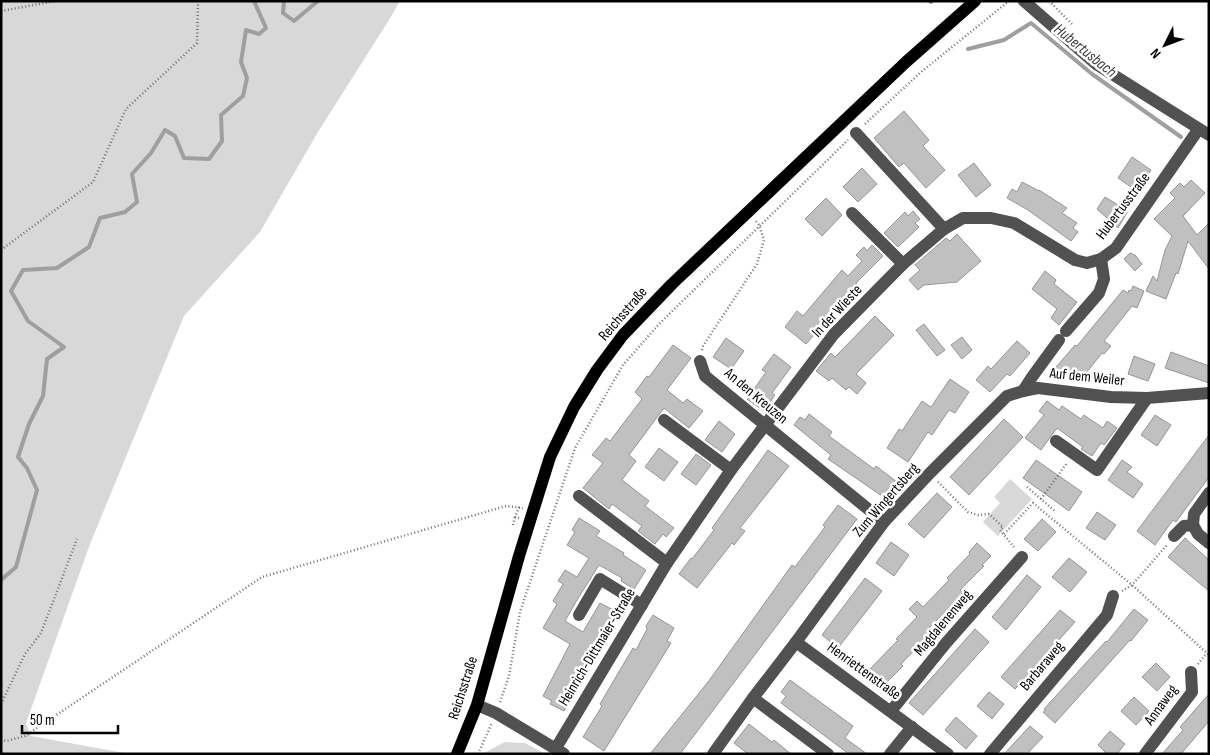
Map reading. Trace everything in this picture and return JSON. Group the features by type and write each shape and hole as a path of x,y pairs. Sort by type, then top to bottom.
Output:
{"main road":[{"name":"Reichsstraße","path":"457,754 477,705 550,457 574,407 597,370 623,335 648,308 906,62 975,1"}],"street":[{"path":"1024,1 1096,64 1204,132"},
{"name":"Hubertusstraße","path":"944,229 963,218 991,218 1014,223 1075,260 1087,263 1101,259 1116,248 1204,132"},
{"path":"856,133 944,229"},
{"path":"852,214 904,264"},
{"name":"In der Wieste","path":"765,426 834,334 904,264 944,229"},
{"name":"Zum Wingertsberg","path":"720,751 752,698 796,642 884,522 1007,396 1023,391 1063,336 1098,293 1104,280 1101,259"},
{"name":"An den Kreuzen","path":"700,361 705,376 884,522"},
{"name":"Auf dem Weiler","path":"1023,391 1038,388 1111,397 1147,398 1209,393"},
{"path":"1056,441 1097,470 1147,398"},
{"path":"664,420 731,470"},
{"name":"Heinrich-Dittmaier-Straße","path":"560,751 667,563 731,470 765,426"},
{"path":"1209,493 1194,514 1193,525 1198,534 1209,543"},
{"path":"579,496 667,563"},
{"path":"1174,536 1184,526 1193,525"},
{"name":"Magdalenenweg","path":"891,712 946,643 1022,557"},
{"path":"579,615 600,580 642,605"},
{"name":"Barbaraweg","path":"990,754 1106,615 1114,596"},
{"name":"Henriettenstraße","path":"796,642 948,754"},
{"name":"Annaweg","path":"1145,754 1192,692 1192,672"},
{"path":"752,698 828,754"},
{"path":"477,705 496,713 560,751"},
{"path":"890,754 912,727"}],"path":[{"path":"1,11 56,1"},
{"path":"1,250 93,182 126,109 197,43 198,1"},
{"path":"478,754 496,713 509,676 520,612 575,448 623,365 660,324 759,225 856,133 921,72 1009,1"},
{"path":"1049,1 1078,31"},
{"path":"700,361 703,346 757,264 764,240 759,225 748,211"},
{"path":"1041,499 1074,454"},
{"path":"930,474 968,512 978,515 989,514 1003,527 1000,530 1022,557"},
{"path":"1027,487 1056,512"},
{"path":"1004,534 1033,503 1132,584 1209,655"},
{"path":"1,739 6,740 25,736 262,577 506,506 533,510"},
{"path":"513,525 515,517"},
{"path":"1114,596 1132,584 1174,536"},
{"path":"1,704 25,654 41,633 77,539"}],"shaded area":[{"path":"1,1 400,1 318,132 260,232 184,316 90,544 26,723 31,736 130,754 1,754"},
{"path":"1010,479 1032,499 998,536 983,522 1000,503 994,497"},
{"path":"505,742 525,743 545,754 482,754"}],"building":[{"path":"904,111 929,140 923,146 945,170 926,188 904,163 899,167 874,138"},
{"path":"1132,157 1151,170 1137,191 1118,178"},
{"path":"974,163 991,185 976,197 958,175"},
{"path":"862,168 877,184 858,202 843,187"},
{"path":"1191,180 1205,193 1183,216 1197,235 1209,223 1209,269 1188,241 1178,274 1176,273 1166,299 1146,291 1153,276 1157,281 1165,250 1172,236 1154,219 1175,198 1170,193 1180,183 1184,187"},
{"path":"1022,182 1039,190 1067,208 1062,213 1077,223 1073,228 1078,232 1071,241 1028,210 1007,198 1012,189 1017,192"},
{"path":"1105,197 1128,211 1118,228 1097,209"},
{"path":"826,198 842,215 822,236 805,219"},
{"path":"913,211 920,219 915,223 919,227 898,247 884,233 905,212 908,216"},
{"path":"957,234 981,261 957,282 924,285 918,290 909,280 920,270 915,265 946,238 950,241"},
{"path":"872,245 883,256 856,283 806,344 785,327 797,311 803,316 842,270 848,276 862,261 856,255 864,247 867,251"},
{"path":"1130,253 1135,255 1142,264 1135,271 1124,259"},
{"path":"1045,271 1056,280 1054,284 1077,302 1059,325 1051,318 1057,309 1032,289"},
{"path":"1133,286 1144,291 1137,308 1132,306 1104,341 1111,346 1104,354 1102,353 1083,377 1080,375 1075,382 1064,373 1059,380 1051,373 1075,345 1077,346 1123,290 1128,293"},
{"path":"875,316 894,335 856,374 866,383 857,394 849,387 846,390 832,378 829,381 816,371 831,353 835,357"},
{"path":"924,324 945,350 937,356 916,330"},
{"path":"962,337 972,350 962,359 951,345"},
{"path":"726,338 744,351 731,369 713,357"},
{"path":"1017,341 1030,353 1010,376 1007,374 990,392 976,380 988,366 991,369"},
{"path":"673,345 691,358 667,390 683,403 687,399 703,411 689,428 664,408 629,455 636,461 622,480 649,501 645,506 674,528 666,537 663,534 655,544 638,531 642,526 612,504 609,509 583,488 603,463 592,455 606,438 610,441 642,399 635,392"},
{"path":"1171,352 1209,366 1209,383 1165,368"},
{"path":"774,354 791,367 772,393 775,395 764,411 747,399 766,372 762,370"},
{"path":"1134,356 1155,364 1148,381 1128,374"},
{"path":"950,379 969,392 955,413 949,410 932,435 928,432 908,462 887,448 899,429 902,431 922,401 931,407"},
{"path":"1047,401 1059,410 1062,406 1081,419 1084,415 1103,428 1107,421 1117,428 1104,445 1101,443 1092,456 1057,428 1041,450 1025,438 1044,415 1039,411"},
{"path":"809,414 832,432 829,436 874,469 876,466 897,482 885,498 828,459 831,455 794,425 800,417 805,420"},
{"path":"1155,415 1171,425 1157,446 1141,435"},
{"path":"1004,419 1023,437 969,495 950,477"},
{"path":"719,421 735,434 722,452 705,440"},
{"path":"1209,435 1209,477 1176,522 1173,520 1155,545 1137,531"},
{"path":"659,448 678,462 664,481 645,467"},
{"path":"768,450 789,466 740,528 745,531 734,545 732,543 697,588 679,574 714,530 712,528"},
{"path":"696,454 711,465 696,485 681,474"},
{"path":"1036,460 1082,492 1069,511 1023,478"},
{"path":"1122,460 1132,467 1127,472 1143,484 1133,498 1108,480"},
{"path":"937,493 952,507 924,538 908,524"},
{"path":"838,505 857,519 717,705 680,754 650,754 708,682 792,565 795,567 825,527 823,525"},
{"path":"1097,512 1116,525 1105,540 1086,528"},
{"path":"579,518 600,531 596,536 624,553 623,555 646,570 634,589 621,581 622,578 599,565 577,600 565,621 583,632 600,603 619,613 610,628 606,626 584,663 587,664 570,695 572,696 564,711 550,704 552,701 543,696 570,644 543,628 557,604 553,601 563,584 558,581 565,570 577,577 589,558 567,545 575,532 572,530"},
{"path":"1042,519 1056,532 1038,551 1024,539"},
{"path":"1185,538 1209,560 1209,591 1168,557"},
{"path":"891,542 909,555 894,576 876,563"},
{"path":"977,543 991,556 982,565 984,566 960,590 963,593 926,631 930,634 884,685 869,670 917,617 909,609 917,601 923,607 949,580 947,578 970,554 969,552"},
{"path":"1069,558 1087,572 1070,592 1052,577"},
{"path":"1027,575 1041,587 1006,630 992,617"},
{"path":"865,578 882,591 838,648 822,635"},
{"path":"1134,609 1148,620 1055,723 1043,712 1046,710 1044,709 1107,642"},
{"path":"1060,610 1075,622 1015,689 1001,677"},
{"path":"653,615 674,628 667,641 671,643 604,751 583,737 633,648 636,650"},
{"path":"975,629 989,642 923,715 909,703"},
{"path":"1156,663 1170,677 1157,691 1142,677"},
{"path":"790,680 853,726 845,738 867,754 849,754 781,703 786,696 781,692"},
{"path":"989,692 1004,704 992,719 977,706"},
{"path":"1209,694 1209,721 1181,754 1162,754 1183,730 1180,727"},
{"path":"1134,697 1149,711 1136,725 1121,711"},
{"path":"956,717 977,736 966,749 945,730"},
{"path":"749,724 772,742 774,740 791,754 748,754 734,743"},
{"path":"1030,726 1043,737 1027,754 1004,754"},
{"path":"1110,731 1125,744 1117,754 1107,754 1098,745"}],"waterway":[{"path":"1,580 16,567 37,490 27,468 18,457 29,424 43,396 47,359 64,347 28,321 11,291 23,270 57,268 89,247 100,218 125,212 137,202 132,174 151,153 165,130 175,136 184,158 209,159 222,141 221,115 243,96 247,78 241,62 246,30 259,34 266,28 254,1"},
{"path":"284,1 283,13 294,21 318,1"},
{"name":"Hubertusbach","path":"968,49 1004,40 1031,23 1092,74 1181,137"}]}
